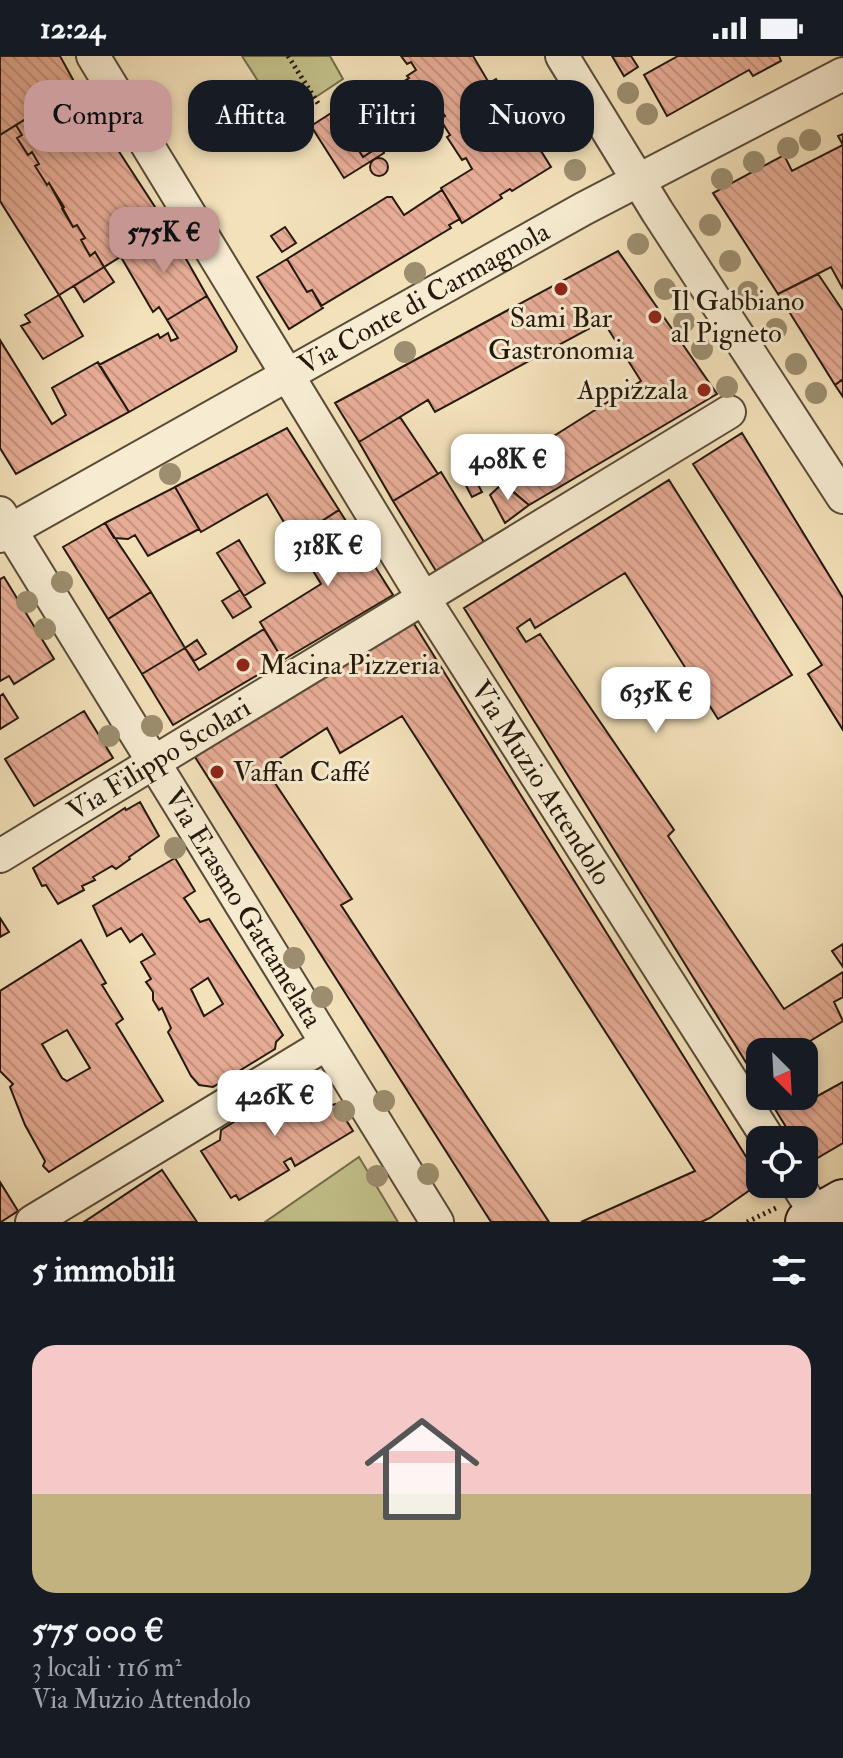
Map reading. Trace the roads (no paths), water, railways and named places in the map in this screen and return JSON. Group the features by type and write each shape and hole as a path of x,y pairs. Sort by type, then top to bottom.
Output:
{"street":[{"name":"Via Muzio Attendolo","path":"93,56 424,599 760,1126"},
{"path":"562,56 843,497"},
{"name":"Via Conte di Carmagnola","path":"3,526 286,376 639,180 843,74"},
{"name":"Via Filippo Scolari","path":"0,856 729,412"},
{"name":"Via Erasmo Gattamelata","path":"3,526 154,763 437,1222"},
{"path":"32,1222 326,1044"}],"place":[{"name":"Sami Bar Gastronomia","path":"561,289"},
{"name":"Il Gabbiano al Pigneto","path":"655,317"},
{"name":"Appizzala","path":"704,390"},
{"name":"Macina Pizzeria","path":"243,665"},
{"name":"Vaffan Caffé","path":"217,772"}]}
